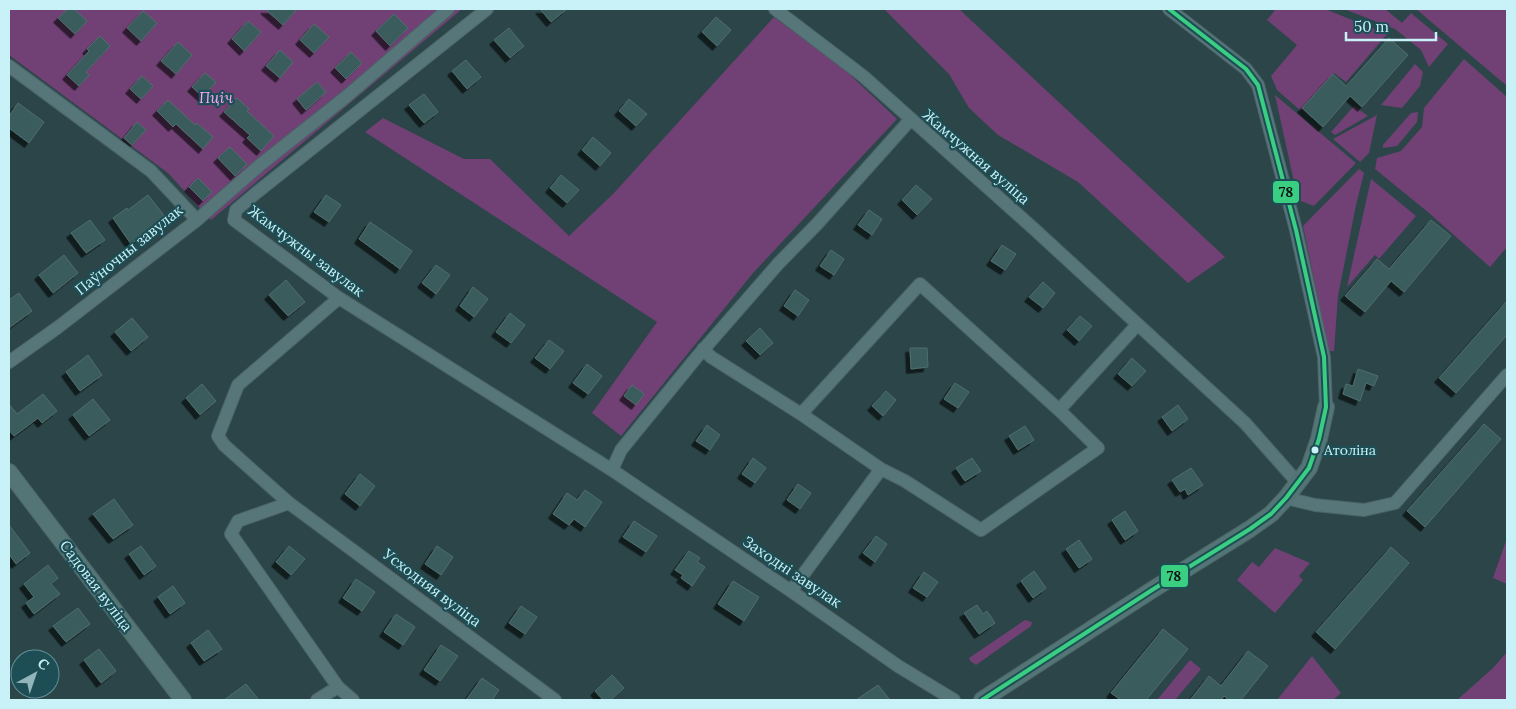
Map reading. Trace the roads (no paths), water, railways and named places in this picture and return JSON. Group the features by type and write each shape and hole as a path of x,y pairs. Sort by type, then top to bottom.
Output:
{"street":[{"path":"198,220 260,165 346,96 448,9"},
{"name":"Жамчужны завулак","path":"487,9 236,210 234,220 339,298 612,470"},
{"path":"775,9 863,76 911,119"},
{"path":"993,698 1152,590 1271,514 1286,498 1312,462 1319,439 1326,407 1324,357 1296,230 1258,85 1246,69 1169,9"},
{"name":"Паўночны завулак","path":"9,66 151,171 198,220 57,328 9,362"},
{"name":"Жамчужная вуліца","path":"612,470 621,450 704,349 778,264 818,223 911,119 1245,423 1298,482"},
{"path":"704,349 716,360 801,414 881,469 905,480 980,530 1098,448 1059,410 920,284 801,414"},
{"name":"Усходняя вуліца","path":"339,298 238,385 218,436 224,445 289,503 555,700"},
{"path":"1059,410 1137,325"},
{"path":"1286,498 1315,505 1364,510 1395,503 1507,375"},
{"path":"791,591 881,469"},
{"name":"Заходні завулак","path":"612,470 898,666 954,700"},
{"name":"Садовая вуліца","path":"9,472 183,700"},
{"path":"289,503 238,521 231,534 338,687 353,700"},
{"path":"317,700 338,687"}],"place":[{"name":"Атоліна","path":"1315,450"}],"park label":[{"name":"Пціч","path":"216,98"}]}
